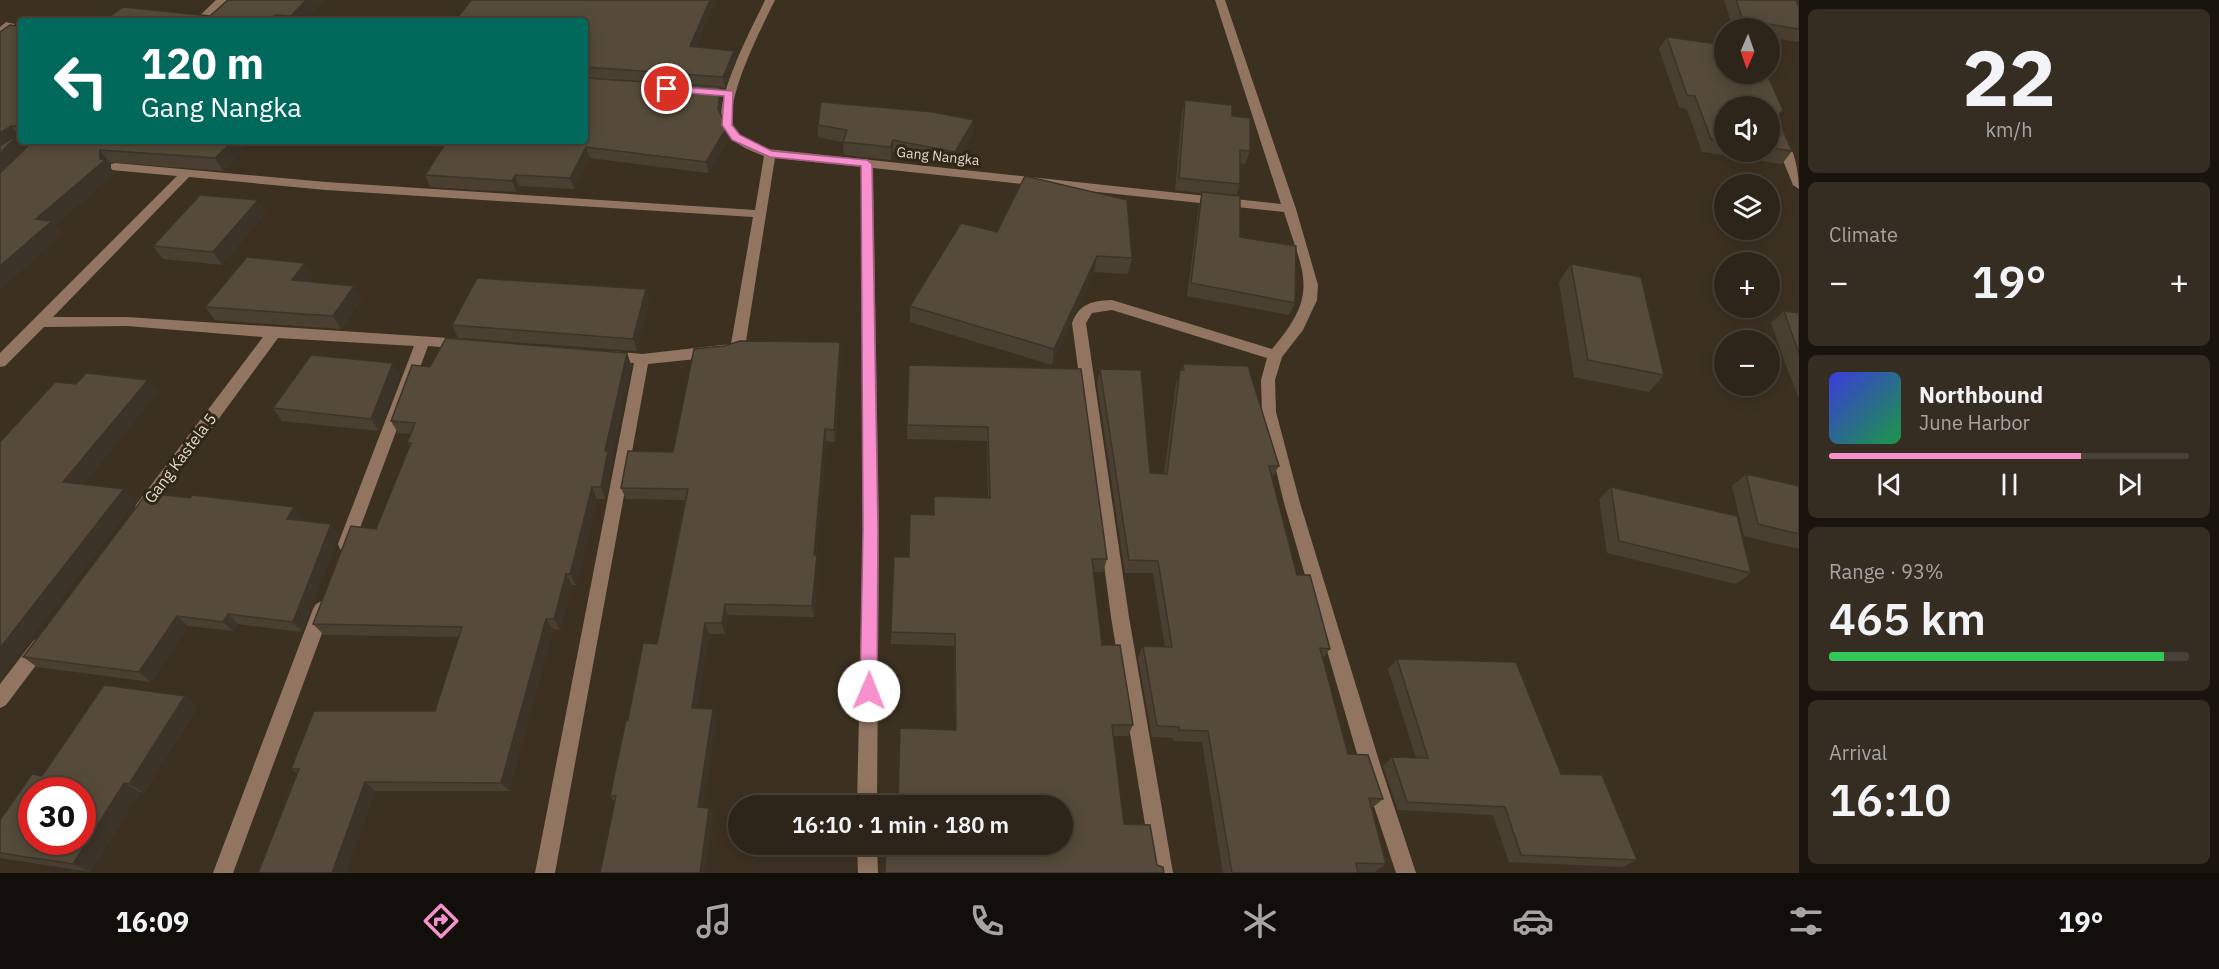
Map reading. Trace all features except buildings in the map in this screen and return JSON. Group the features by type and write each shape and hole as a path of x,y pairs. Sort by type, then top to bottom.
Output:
{"street":[{"path":"202,18 222,0"},
{"name":"Gang Nangka","path":"770,0 724,93 727,125 736,138 770,154 1290,209"},
{"path":"1220,0 1290,209 1311,285 1310,300 1296,330 1275,355 1268,380 1269,412 1292,503 1370,764 1406,873"},
{"path":"0,32 10,24"},
{"path":"1780,137 1799,185"},
{"path":"0,160 34,144"},
{"path":"596,355 642,359 726,351 736,347 739,341 770,154"},
{"path":"867,164 871,518 867,795"},
{"path":"115,167 326,186 760,214"},
{"path":"0,362 188,173"},
{"path":"1162,873 1120,617 1079,323 1082,313 1089,307 1112,305 1275,355"},
{"path":"40,322 107,319 274,333 481,345"},
{"name":"Gang Kastela 5","path":"134,521 274,333"},
{"path":"340,562 423,341"},
{"path":"545,873 642,359"},
{"path":"223,873 327,596"},
{"path":"0,699 49,633"},
{"path":"867,855 868,873"}],"route":[{"path":"667,89 729,93 727,125 736,138 751,147 770,154 867,164 871,530 869,691"}]}
